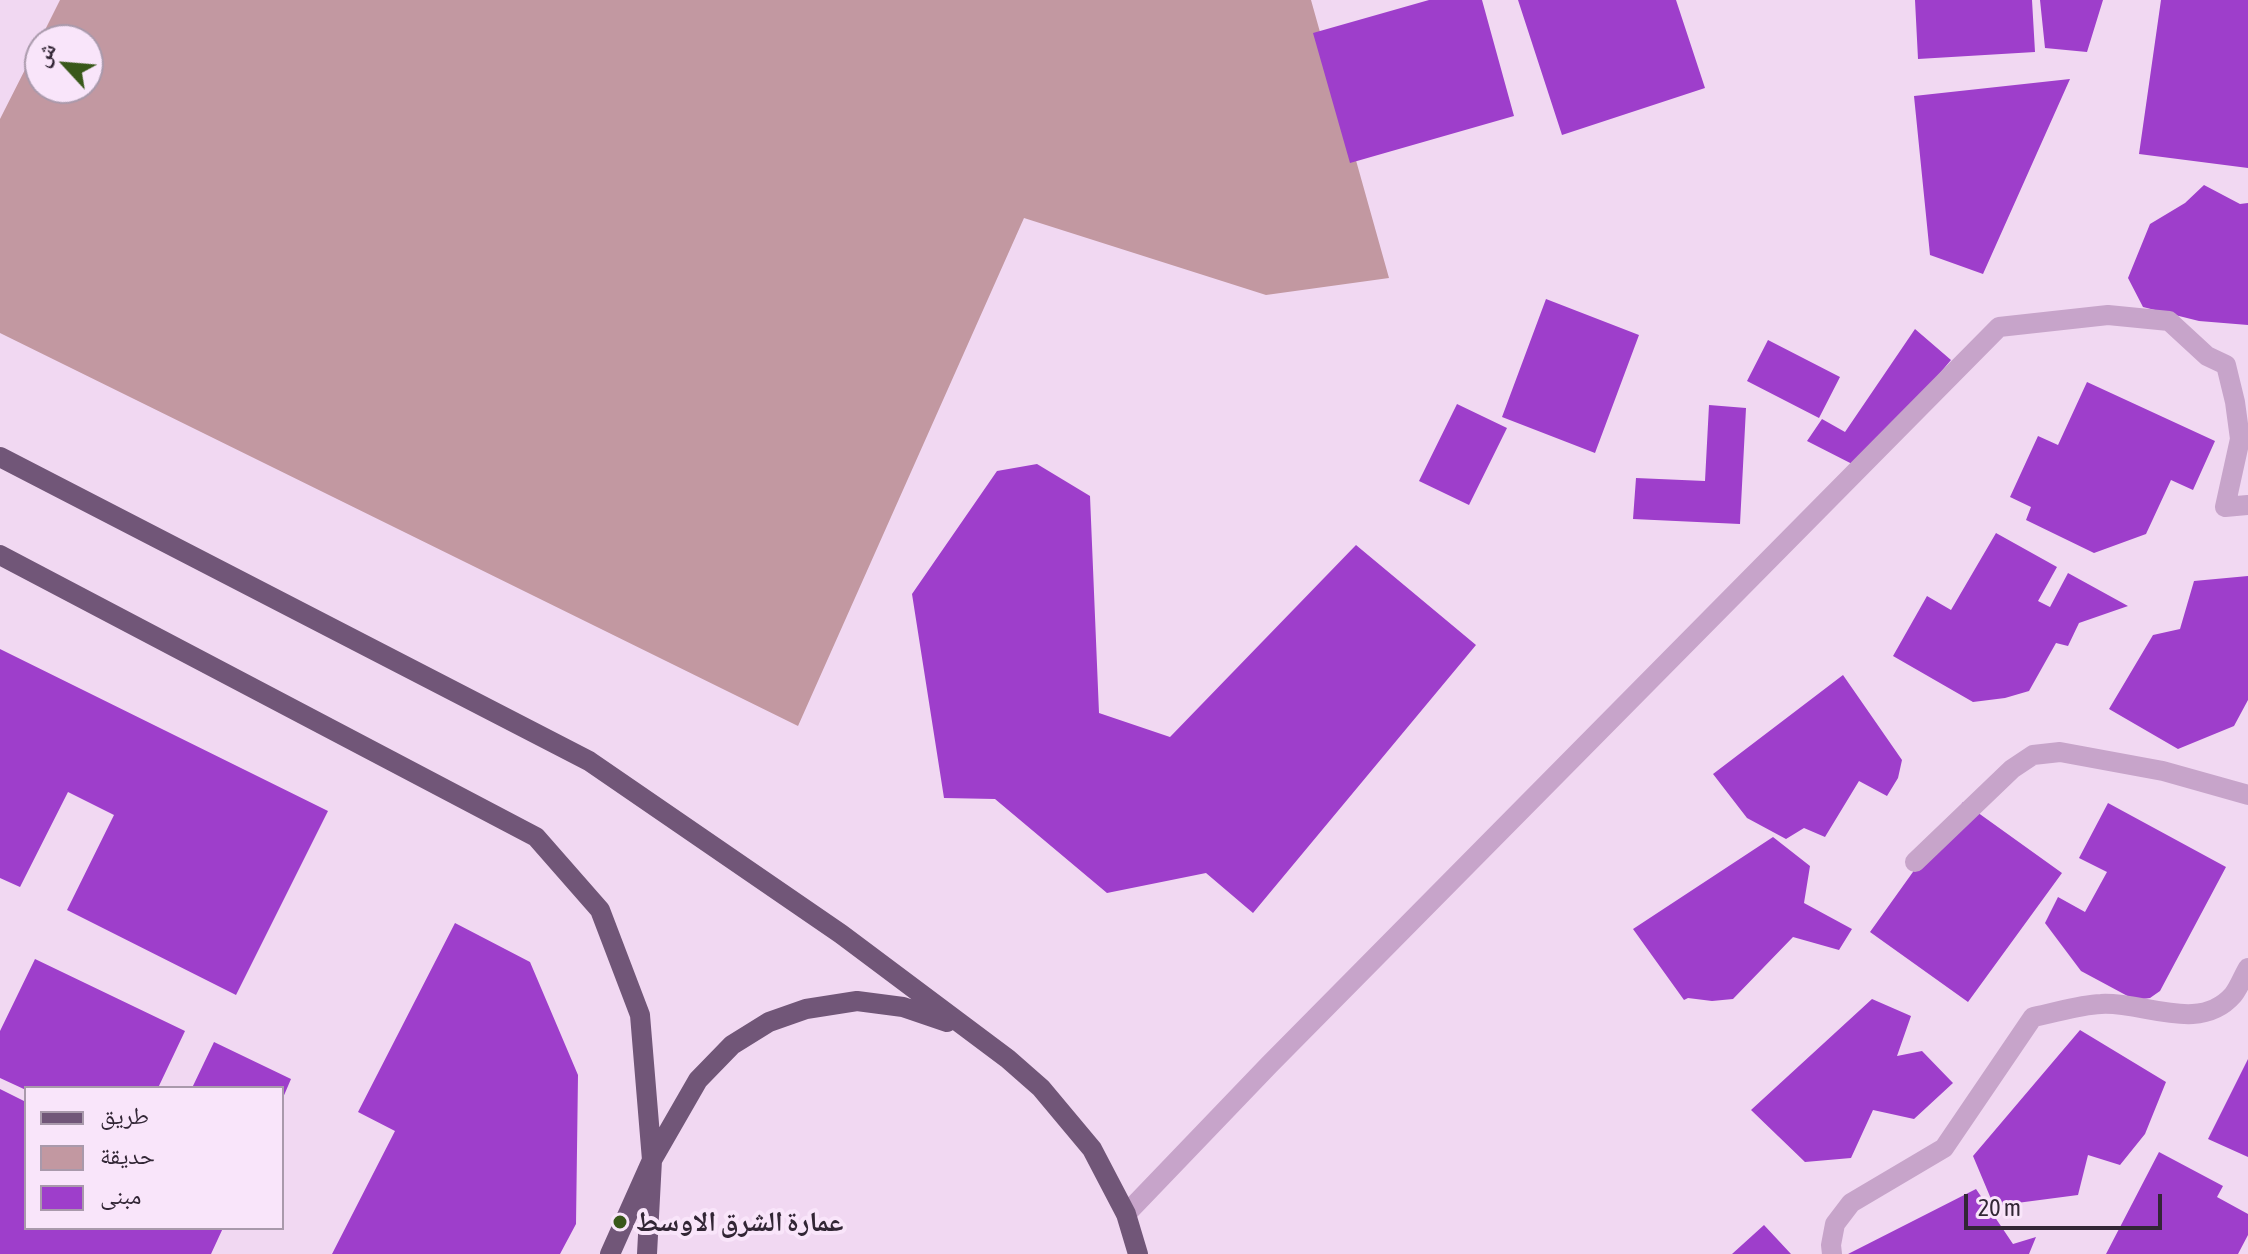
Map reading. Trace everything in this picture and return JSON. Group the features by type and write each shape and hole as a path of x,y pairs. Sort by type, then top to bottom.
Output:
{"main road":[{"path":"0,457 589,761 841,934 1008,1059 1041,1088 1092,1149 1126,1214 1138,1254"},
{"path":"0,555 536,837 600,910 640,1015 652,1160 647,1254"},
{"path":"610,1254 652,1160 698,1080 732,1045 769,1022 806,1009 857,1001 903,1007 966,1028"}],"lane":[{"path":"1126,1214 1302,1031 1999,327 2108,315 2169,321 2207,356 2226,365 2240,439 2225,507 2248,505"},
{"path":"1915,862 2012,769 2033,755 2060,752 2163,771 2248,795"},
{"path":"1832,1254 1835,1224 1851,1203 1944,1148 2033,1017 2100,1003 2180,1015 2211,1011 2233,995 2248,968"}],"green space":[{"path":"60,0 1311,0 1389,278 1266,295 1024,218 798,726 0,333 0,119 24,71 24,104 104,104 104,24 48,24"}],"building":[{"path":"1429,0 1482,0 1514,116 1350,163 1313,33"},
{"path":"1518,0 1676,0 1705,88 1562,135"},
{"path":"1915,0 2032,0 2035,52 1918,59"},
{"path":"2040,0 2103,0 2087,52 2045,48"},
{"path":"2161,0 2248,0 2248,168 2139,154"},
{"path":"2070,79 1983,274 1930,255 1914,96"},
{"path":"2204,185 2240,204 2248,203 2248,325 2199,321 2143,307 2128,278 2150,224 2185,203"},
{"path":"1546,299 1639,335 1595,453 1502,417"},
{"path":"1915,329 1951,360 1860,468 1807,441 1822,419 1845,432"},
{"path":"1768,340 1840,377 1819,418 1747,381"},
{"path":"2087,382 2215,441 2193,490 2171,480 2146,534 2094,553 2026,520 2031,507 2010,497 2038,436 2058,445"},
{"path":"1457,404 1507,428 1469,505 1419,481"},
{"path":"1709,405 1746,408 1740,524 1633,519 1636,478 1705,481"},
{"path":"1037,464 1090,496 1099,713 1170,737 1356,545 1476,645 1253,913 1206,873 1107,893 995,799 944,798 912,594 997,471"},
{"path":"1996,533 2057,567 2038,601 2050,607 2068,573 2128,606 2079,623 2068,646 2056,643 2029,691 1973,702 1893,656 1927,596 1951,610"},
{"path":"2248,576 2248,700 2234,726 2178,749 2109,709 2153,635 2180,629 2194,581"},
{"path":"0,649 328,811 236,995 67,910 114,815 68,792 20,887 0,878"},
{"path":"1843,675 1902,760 1898,778 1887,796 1859,781 1825,837 1804,828 1786,839 1747,818 1713,774"},
{"path":"1963,802 2062,873 1968,1002 1870,932"},
{"path":"2108,803 2226,867 2160,991 2150,998 2135,1000 2081,971 2045,923 2058,897 2085,912 2107,872 2079,858"},
{"path":"1773,837 1810,866 1804,903 1852,929 1839,950 1793,937 1733,999 1684,1000 1633,929"},
{"path":"455,923 530,962 578,1075 576,1224 560,1254 332,1254 395,1131 358,1112"},
{"path":"35,959 185,1031 159,1086 24,1086 24,1089 0,1078 0,1031"},
{"path":"1872,999 1911,1016 1897,1056 1922,1051 1953,1083 1914,1119 1873,1110 1851,1158 1805,1162 1751,1110"},
{"path":"2080,1030 2166,1082 2145,1134 2120,1165 2088,1155 2078,1195 1994,1206 1973,1156"},
{"path":"214,1042 291,1079 284,1095 284,1086 193,1086"},
{"path":"2248,1059 2248,1157 2208,1139"},
{"path":"0,1089 24,1101 24,1230 222,1230 211,1254 0,1254"},
{"path":"2159,1152 2223,1186 2217,1197 2248,1214 2248,1235 2238,1254 2106,1254"},
{"path":"1976,1189 2013,1244 2036,1237 2029,1254 1848,1254"},
{"path":"1764,1225 1791,1254 1732,1254"}],"place":[{"name":"عمارة الشرق الاوسط","path":"620,1222"}]}
